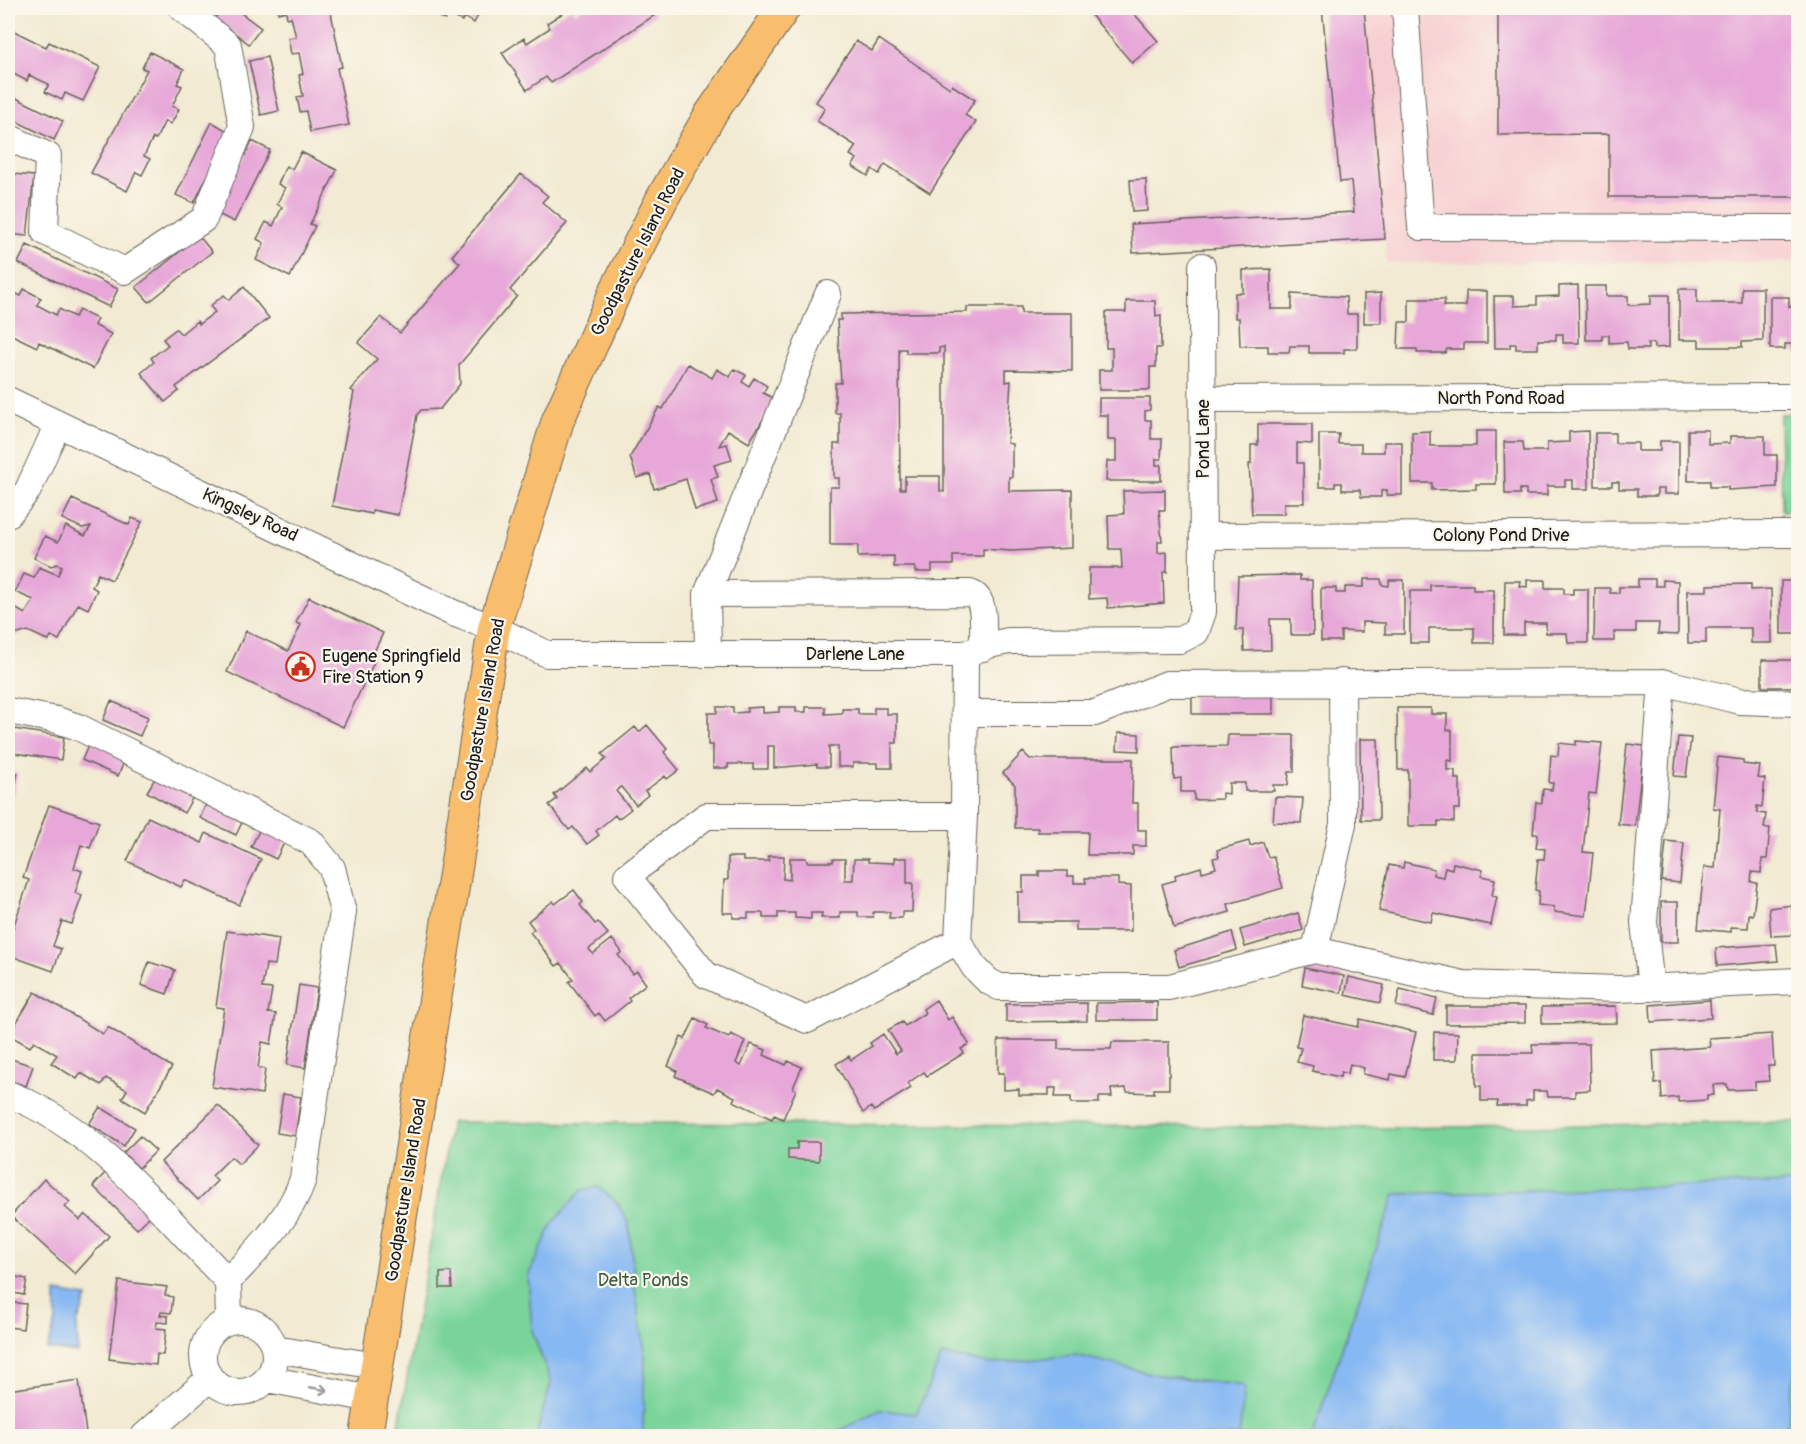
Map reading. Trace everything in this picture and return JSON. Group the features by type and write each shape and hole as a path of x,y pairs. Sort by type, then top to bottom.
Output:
{"main road":[{"name":"Goodpasture Island Road","path":"366,1437 494,628 558,420 616,290 663,197 710,115 784,8"}],"street":[{"path":"8,136 48,156 45,232 125,271 204,219 242,127 228,45 182,8"},
{"path":"1405,8 1421,227 1798,228"},
{"name":"Pond Lane","path":"1202,266 1203,612"},
{"path":"708,654 707,594 828,294"},
{"name":"North Pond Road","path":"1203,399 1798,397"},
{"name":"Kingsley Road","path":"8,400 453,613 494,628"},
{"path":"8,515 27,490 58,424"},
{"name":"Colony Pond Drive","path":"1203,536 1798,534"},
{"path":"707,594 970,592 976,594 981,603 965,713 964,816 958,941 974,967 988,981 999,987 1169,987 1315,950 1463,984 1619,989 1798,981"},
{"name":"Darlene Lane","path":"494,628 547,654 974,651 1009,641 1180,640 1196,632 1203,612"},
{"path":"1315,950 1343,824 1342,682"},
{"path":"965,713 1095,713 1167,684 1662,682 1740,701 1798,703"},
{"path":"1651,988 1644,922 1662,682"},
{"path":"8,711 57,720 97,736 311,842 332,868 343,912 303,1179 297,1196 271,1235 228,1281"},
{"path":"958,941 807,1020 706,975 627,876 706,816 964,816"},
{"path":"8,1094 60,1119 102,1152 228,1281 229,1321"},
{"path":"241,1319 254,1322 264,1329 275,1349 273,1368 267,1379 257,1388 238,1392 220,1387 210,1378 204,1367 202,1354 205,1342 217,1326 229,1321 241,1319"},
{"path":"275,1349 376,1366"},
{"path":"159,1432 210,1378"},
{"path":"267,1379 371,1399"}],"shaded area":[{"path":"1364,8 1798,8 1798,262 1387,263"}],"green space":[{"path":"1798,413 1798,511 1782,511 1780,414"},
{"name":"Delta Ponds","path":"451,1122 1392,1128 1798,1122 1798,1436 397,1436"}],"water":[{"path":"1798,1183 1798,1363 1790,1396 1787,1436 1312,1436 1395,1194"},
{"path":"598,1187 617,1203 629,1224 635,1289 645,1353 643,1436 536,1436 551,1382 532,1331 528,1276 553,1223 582,1190"},
{"path":"56,1292 87,1297 77,1324 78,1353 47,1349 56,1321"},
{"path":"942,1355 990,1364 1075,1355 1158,1375 1245,1386 1239,1436 828,1436 880,1410 916,1414"}],"building":[{"path":"223,8 234,8 261,28 249,44 215,18"},
{"path":"277,8 330,8 342,67 337,68 349,125 310,132 306,111 300,112 297,97 303,96 299,75 303,74 299,53 291,54 288,38 296,37 291,17 287,18 286,11 278,13"},
{"path":"433,8 482,8 474,23 464,17 462,21 448,14 445,20 437,16 440,11"},
{"path":"571,8 576,13 580,10 578,8 655,8 652,9 655,15 551,83 546,77 527,90 502,53 524,38 527,43 550,28 547,23"},
{"path":"1099,8 1129,8 1158,41 1132,63 1091,15"},
{"path":"1322,8 1364,8 1385,239 1133,253 1131,224 1354,212 1351,181 1340,182"},
{"path":"1498,8 1798,8 1798,197 1609,197 1609,134 1498,135"},
{"path":"8,28 46,47 49,42 100,67 83,101 65,93 62,100 45,92 49,84 29,75 27,81 10,72 8,78"},
{"path":"879,39 950,88 952,85 975,100 965,115 976,122 930,193 885,164 879,174 872,169 868,176 852,166 857,159 850,155 856,146 817,121 825,108 816,102 856,41 872,51"},
{"path":"150,52 184,69 177,84 182,86 172,106 179,109 171,124 165,121 156,139 153,138 144,156 150,159 142,175 136,172 127,191 91,173 147,70 142,68"},
{"path":"267,57 279,111 261,115 249,61"},
{"path":"8,94 63,121 54,140 8,117"},
{"path":"212,122 229,132 194,203 176,195"},
{"path":"252,141 270,150 234,222 216,213"},
{"path":"301,152 337,170 310,224 315,226 290,277 256,260 264,243 257,239 266,222 273,226 282,207 277,204 285,188 278,184 286,166 292,169"},
{"path":"13,174 34,176 27,236 8,234"},
{"path":"521,174 548,196 542,202 567,223 510,290 517,296 459,365 460,384 440,409 421,410 417,415 398,515 372,510 372,514 332,506 354,392 351,390 377,359 358,343 381,317 400,333 460,263 452,256"},
{"path":"1146,179 1147,211 1132,212 1130,180"},
{"path":"199,236 212,252 149,302 136,287"},
{"path":"27,245 118,289 109,307 18,263"},
{"path":"1271,269 1271,309 1292,309 1292,294 1346,297 1347,314 1357,314 1357,349 1344,349 1344,353 1309,353 1309,346 1290,346 1289,352 1268,352 1268,346 1240,346 1239,318 1235,318 1235,293 1243,293 1243,270"},
{"path":"1578,285 1579,343 1563,343 1563,334 1556,334 1556,340 1538,340 1538,349 1516,349 1516,344 1510,344 1510,348 1495,348 1494,296 1514,296 1514,306 1537,305 1537,297 1559,296 1559,286"},
{"path":"1585,286 1606,286 1606,296 1628,296 1628,305 1651,304 1651,295 1669,295 1669,347 1654,348 1654,343 1648,343 1648,349 1628,349 1627,342 1609,343 1609,335 1602,335 1602,340 1586,340"},
{"path":"244,287 269,318 176,387 179,391 165,402 141,373 154,362 151,358 168,345 163,339 176,329 181,334 197,321 199,324 215,312 210,306 224,295 229,300"},
{"path":"1742,288 1763,288 1763,341 1742,342 1742,347 1699,347 1699,340 1679,340 1679,289 1697,289 1697,303 1742,303"},
{"path":"24,289 41,298 37,305 56,315 59,309 75,317 79,310 97,319 94,325 111,334 93,369 39,342 37,347 8,333 8,290 21,296"},
{"path":"1466,291 1487,291 1487,343 1464,343 1464,349 1447,349 1445,353 1417,353 1417,349 1398,349 1399,322 1409,322 1409,299 1445,299 1444,306 1466,306"},
{"path":"1381,293 1381,323 1364,323 1364,294"},
{"path":"1770,297 1789,297 1789,307 1798,307 1798,351 1792,351 1792,344 1785,344 1785,349 1770,349"},
{"path":"1126,301 1155,301 1156,316 1161,315 1161,348 1156,348 1156,367 1150,367 1150,390 1099,390 1099,370 1112,370 1112,348 1106,348 1106,312 1126,312"},
{"path":"967,307 1021,307 1021,313 1072,313 1072,371 1006,370 1006,382 1011,381 1007,443 1012,444 1012,477 1009,477 1009,491 1072,490 1072,548 1011,551 983,549 983,556 953,556 953,565 932,565 932,572 915,572 915,567 894,567 894,556 858,557 858,545 830,545 830,487 839,487 839,478 834,478 834,444 840,444 840,413 835,413 835,383 841,383 837,320 841,320 841,314 967,312","holes":["944,347 944,492 940,491 940,476 905,476 905,489 900,489 899,349 906,349 906,353 939,353 939,348"]},
{"path":"688,364 712,378 717,369 730,377 734,369 746,375 742,382 749,386 754,378 767,386 763,393 775,399 749,443 728,430 719,446 727,444 732,460 714,465 718,477 711,479 718,503 695,510 686,479 654,489 650,474 637,478 630,457 659,407 663,409"},
{"path":"1099,398 1150,398 1150,410 1145,411 1145,420 1151,420 1151,439 1162,439 1161,459 1156,459 1156,465 1161,465 1161,481 1106,481 1107,461 1116,461 1116,440 1108,440 1108,415 1099,415"},
{"path":"1258,424 1312,424 1312,444 1297,443 1297,463 1303,463 1304,503 1284,503 1284,514 1252,514 1249,464 1251,464 1251,445 1258,445"},
{"path":"1688,430 1708,430 1708,444 1730,443 1730,436 1765,436 1765,455 1777,455 1777,487 1728,490 1728,487 1710,487 1710,481 1688,481"},
{"path":"1430,431 1430,446 1476,446 1476,431 1496,431 1496,484 1476,484 1476,489 1432,490 1432,483 1412,483 1412,432"},
{"path":"1588,431 1589,489 1573,489 1573,480 1565,480 1565,486 1547,486 1547,495 1526,495 1526,489 1520,489 1520,494 1505,494 1504,442 1523,442 1524,451 1547,451 1547,443 1569,442 1569,432"},
{"path":"1595,433 1615,433 1615,443 1638,443 1638,451 1660,451 1660,441 1679,441 1679,494 1664,494 1664,489 1657,489 1657,496 1637,496 1637,489 1619,489 1619,482 1612,482 1612,486 1595,486"},
{"path":"1319,434 1339,434 1338,444 1361,444 1361,452 1384,452 1384,442 1402,442 1402,495 1387,495 1387,490 1381,491 1381,497 1361,497 1360,490 1342,490 1342,483 1335,483 1335,487 1319,487"},
{"path":"1165,490 1165,510 1159,510 1162,541 1158,541 1158,553 1167,552 1167,572 1163,572 1164,603 1108,608 1107,598 1089,599 1089,568 1122,568 1121,549 1109,549 1108,515 1124,514 1123,491"},
{"path":"72,499 129,525 132,518 142,522 112,580 98,574 92,587 97,590 88,609 78,604 59,640 51,636 49,641 28,631 8,637 8,610 15,608 25,614 34,600 15,592 24,574 34,578 39,567 58,575 62,566 57,564 51,566 34,558 45,536 58,542 66,526 85,536 91,526 82,528 62,519"},
{"path":"1300,575 1300,580 1312,580 1313,635 1291,635 1291,619 1270,619 1271,650 1244,651 1243,630 1236,630 1238,576"},
{"path":"1364,579 1381,579 1382,585 1389,586 1389,580 1404,580 1404,634 1385,634 1385,623 1362,622 1362,632 1341,631 1341,641 1321,641 1321,588 1336,588 1336,593 1345,593 1345,587 1364,587"},
{"path":"1638,579 1655,579 1655,586 1663,586 1663,580 1678,581 1678,635 1658,634 1659,623 1636,623 1636,632 1614,632 1614,641 1594,641 1595,588 1610,588 1610,593 1619,593 1619,587 1638,587"},
{"path":"1527,580 1545,580 1545,588 1564,588 1564,594 1573,594 1573,589 1588,589 1588,643 1568,643 1567,633 1546,633 1546,623 1524,623 1524,635 1504,635 1505,581 1520,581 1519,586 1527,587"},
{"path":"1781,581 1796,581 1796,586 1798,586 1798,634 1781,634"},
{"path":"1751,584 1751,590 1771,589 1772,643 1751,643 1751,628 1706,628 1706,643 1688,643 1687,591 1707,591 1707,585"},
{"path":"1430,585 1473,585 1473,590 1494,590 1494,643 1474,643 1474,628 1429,628 1429,643 1410,643 1410,591 1430,591"},
{"name":"Eugene Springfield Fire Station 9","path":"309,597 383,633 371,658 375,660 343,727 227,672 246,631 288,651 301,625 296,623"},
{"path":"1762,660 1798,660 1798,687 1762,687"},
{"path":"1192,696 1273,696 1273,714 1192,714"},
{"path":"111,701 148,717 140,736 103,720"},
{"path":"717,707 733,707 733,713 747,712 747,708 763,707 763,713 779,712 779,707 796,707 796,712 806,712 806,707 825,707 825,714 843,713 842,709 858,709 858,714 874,714 874,708 886,708 886,714 897,714 897,743 892,743 892,768 878,768 878,763 853,763 853,767 838,767 838,746 829,746 829,767 817,767 817,764 774,768 774,746 768,746 768,769 753,769 753,764 728,764 728,768 713,768 713,745 708,745 708,713 717,713"},
{"path":"1397,708 1431,708 1431,714 1447,714 1447,730 1452,730 1452,761 1447,760 1447,770 1455,770 1455,779 1460,779 1460,809 1454,809 1454,822 1438,821 1438,826 1408,826 1408,770 1398,770"},
{"path":"647,725 667,749 664,752 679,770 667,779 665,776 645,791 648,795 636,805 621,787 616,791 631,809 618,819 615,815 596,831 599,835 587,844 573,827 569,830 549,805 557,799 554,795 587,768 590,772 606,759 602,754 635,727 639,732"},
{"path":"8,728 64,737 61,760 8,752"},
{"path":"1118,733 1139,734 1139,751 1117,750"},
{"path":"1228,735 1294,735 1294,772 1289,772 1288,785 1273,785 1274,791 1245,791 1245,783 1229,783 1229,794 1222,793 1222,799 1194,800 1194,792 1181,792 1181,778 1174,779 1173,747 1227,746"},
{"path":"1678,737 1691,738 1686,777 1674,776"},
{"path":"1360,739 1378,739 1379,820 1361,820"},
{"path":"90,741 126,757 118,776 82,760"},
{"path":"1576,741 1602,743 1596,794 1589,793 1583,852 1593,853 1586,916 1554,912 1554,907 1538,905 1539,891 1535,890 1538,859 1544,859 1545,849 1536,848 1538,834 1533,834 1536,802 1542,803 1543,789 1552,790 1553,783 1549,783 1551,755 1558,756 1559,743 1576,745"},
{"path":"1627,744 1644,746 1635,826 1618,824"},
{"path":"1023,752 1030,759 1133,759 1132,803 1138,803 1138,830 1146,830 1146,846 1133,846 1133,855 1087,855 1088,832 1038,832 1038,828 1015,828 1015,785 1003,773"},
{"path":"1718,757 1743,760 1743,764 1760,766 1758,778 1765,779 1762,807 1757,806 1757,813 1766,814 1764,828 1770,828 1767,859 1762,859 1761,873 1752,872 1751,882 1757,883 1753,915 1749,914 1748,928 1731,927 1731,932 1698,929 1704,867 1715,868 1720,809 1713,808"},
{"path":"8,771 18,773 8,816"},
{"path":"157,775 194,795 184,813 147,792"},
{"path":"1275,797 1303,798 1301,823 1273,822"},
{"path":"208,800 245,816 236,835 200,818"},
{"path":"49,805 99,822 90,848 81,845 74,868 82,871 75,893 82,896 72,924 62,921 53,946 61,949 53,971 8,955 8,943 29,880 23,878"},
{"path":"148,817 202,843 206,833 261,859 239,905 185,880 181,887 127,861"},
{"path":"262,825 287,837 276,859 251,847"},
{"path":"1249,841 1250,846 1263,842 1268,857 1273,856 1283,888 1228,904 1230,912 1174,928 1162,884 1176,880 1175,875 1201,867 1202,872 1216,868 1213,858 1219,857 1217,850"},
{"path":"1666,841 1684,843 1680,883 1662,881"},
{"path":"768,856 784,856 783,879 790,880 790,858 806,858 807,862 833,862 833,859 845,859 845,880 853,880 854,859 894,863 894,858 907,858 907,883 913,883 912,912 902,912 902,918 889,918 890,912 873,912 873,917 858,917 858,912 840,912 840,918 821,918 822,913 811,913 811,919 795,918 795,913 778,913 778,918 763,918 763,913 748,913 748,918 733,918 733,913 723,913 724,880 728,880 728,857 743,857 743,861 769,861"},
{"path":"1404,862 1434,869 1433,875 1443,877 1445,867 1452,869 1453,863 1483,870 1481,876 1495,879 1492,896 1497,897 1491,925 1433,913 1431,922 1379,911 1389,865 1403,868"},
{"path":"1039,871 1067,871 1067,876 1074,876 1074,883 1086,883 1085,878 1118,878 1118,885 1131,886 1131,931 1076,931 1076,922 1018,922 1018,892 1023,892 1023,876 1039,876"},
{"path":"574,890 583,902 580,905 595,924 598,922 608,934 589,949 593,954 612,939 622,952 618,955 633,974 637,971 646,984 628,998 630,1001 605,1021 599,1013 595,1016 569,982 573,979 561,963 556,966 530,932 534,929 528,921 553,901 555,904"},
{"path":"1661,902 1678,902 1678,942 1661,942"},
{"path":"1792,905 1794,935 1771,936 1769,908"},
{"path":"1298,913 1303,930 1245,947 1240,930"},
{"path":"227,931 279,939 275,965 266,964 262,988 272,989 268,1013 276,1014 271,1044 262,1042 258,1068 265,1069 262,1094 212,1087 224,1008 216,1007"},
{"path":"1232,932 1237,950 1179,967 1174,950"},
{"path":"1776,944 1778,961 1717,966 1716,948"},
{"path":"149,962 175,970 167,994 141,985"},
{"path":"1305,968 1344,976 1341,993 1302,985"},
{"path":"1349,977 1384,985 1380,1003 1345,995"},
{"path":"299,985 317,988 305,1068 287,1065"},
{"path":"1400,989 1437,998 1433,1015 1396,1006"},
{"path":"35,992 103,1034 108,1027 172,1067 145,1112 122,1098 127,1090 106,1078 101,1085 81,1073 77,1079 51,1063 57,1055 34,1041 30,1047 9,1035"},
{"path":"936,1000 948,1020 952,1017 969,1044 961,1049 964,1053 927,1076 924,1072 908,1083 911,1088 874,1111 871,1107 863,1113 836,1064 849,1056 851,1060 872,1046 870,1043 883,1034 896,1054 901,1051 888,1030 902,1022 905,1026 925,1013 923,1009"},
{"path":"1710,1000 1711,1018 1651,1022 1650,1005"},
{"path":"1157,1002 1157,1020 1096,1020 1096,1003"},
{"path":"1087,1003 1087,1021 1006,1022 1006,1004"},
{"path":"1446,1006 1525,1006 1525,1023 1446,1024"},
{"path":"1616,1006 1617,1023 1542,1024 1542,1007"},
{"path":"1303,1015 1358,1027 1360,1019 1416,1032 1405,1077 1391,1074 1390,1080 1363,1074 1364,1068 1350,1064 1348,1074 1341,1072 1340,1077 1312,1071 1313,1066 1297,1062 1301,1048 1296,1047"},
{"path":"695,1018 708,1025 706,1028 729,1038 731,1034 745,1041 736,1063 741,1066 751,1044 766,1050 764,1055 786,1065 788,1061 802,1067 793,1088 796,1090 783,1119 774,1115 772,1119 733,1101 735,1097 717,1088 714,1093 675,1076 677,1071 668,1066 681,1037 685,1039"},
{"path":"1434,1032 1458,1033 1457,1060 1433,1060"},
{"path":"1772,1034 1774,1066 1768,1066 1769,1081 1755,1082 1755,1089 1728,1090 1727,1084 1713,1085 1714,1095 1707,1095 1707,1100 1678,1102 1678,1097 1662,1099 1661,1083 1655,1084 1653,1051 1710,1047 1709,1038"},
{"path":"998,1040 1058,1040 1058,1049 1111,1049 1112,1042 1169,1042 1169,1089 1154,1089 1154,1093 1127,1092 1126,1088 1111,1089 1112,1097 1099,1097 1099,1103 1071,1103 1071,1097 1055,1097 1056,1088 1049,1088 1049,1095 1019,1095 1019,1089 1004,1090 1004,1073 998,1073"},
{"path":"1532,1044 1589,1044 1590,1090 1575,1091 1575,1097 1548,1097 1547,1091 1533,1091 1533,1100 1526,1101 1526,1106 1497,1106 1498,1101 1481,1101 1481,1086 1476,1086 1476,1053 1533,1053"},
{"path":"8,1058 33,1066 26,1086 8,1080"},
{"path":"283,1094 301,1097 295,1136 277,1133"},
{"path":"218,1105 258,1145 239,1164 231,1157 212,1176 217,1181 198,1200 161,1162"},
{"path":"100,1107 135,1128 124,1146 89,1124"},
{"path":"140,1136 156,1151 139,1168 123,1153"},
{"path":"797,1142 819,1142 819,1161 788,1159 788,1149 797,1149"},
{"path":"106,1172 150,1216 137,1229 93,1186"},
{"path":"44,1179 70,1202 65,1207 80,1220 85,1214 109,1236 75,1274 11,1216"},
{"path":"451,1272 452,1288 440,1288 440,1273"},
{"path":"10,1276 27,1279 24,1295 8,1292"},
{"path":"119,1281 167,1287 165,1295 173,1297 171,1313 161,1312 160,1315 168,1316 168,1323 157,1322 156,1328 166,1329 163,1355 157,1354 156,1365 109,1359"},
{"path":"8,1302 26,1304 23,1329 8,1327"},
{"path":"79,1380 86,1433 52,1436 51,1430 32,1432 33,1436 8,1436 8,1390"}],"place":[{"name":"Eugene Springfield Fire Station 9","path":"301,666"}]}
